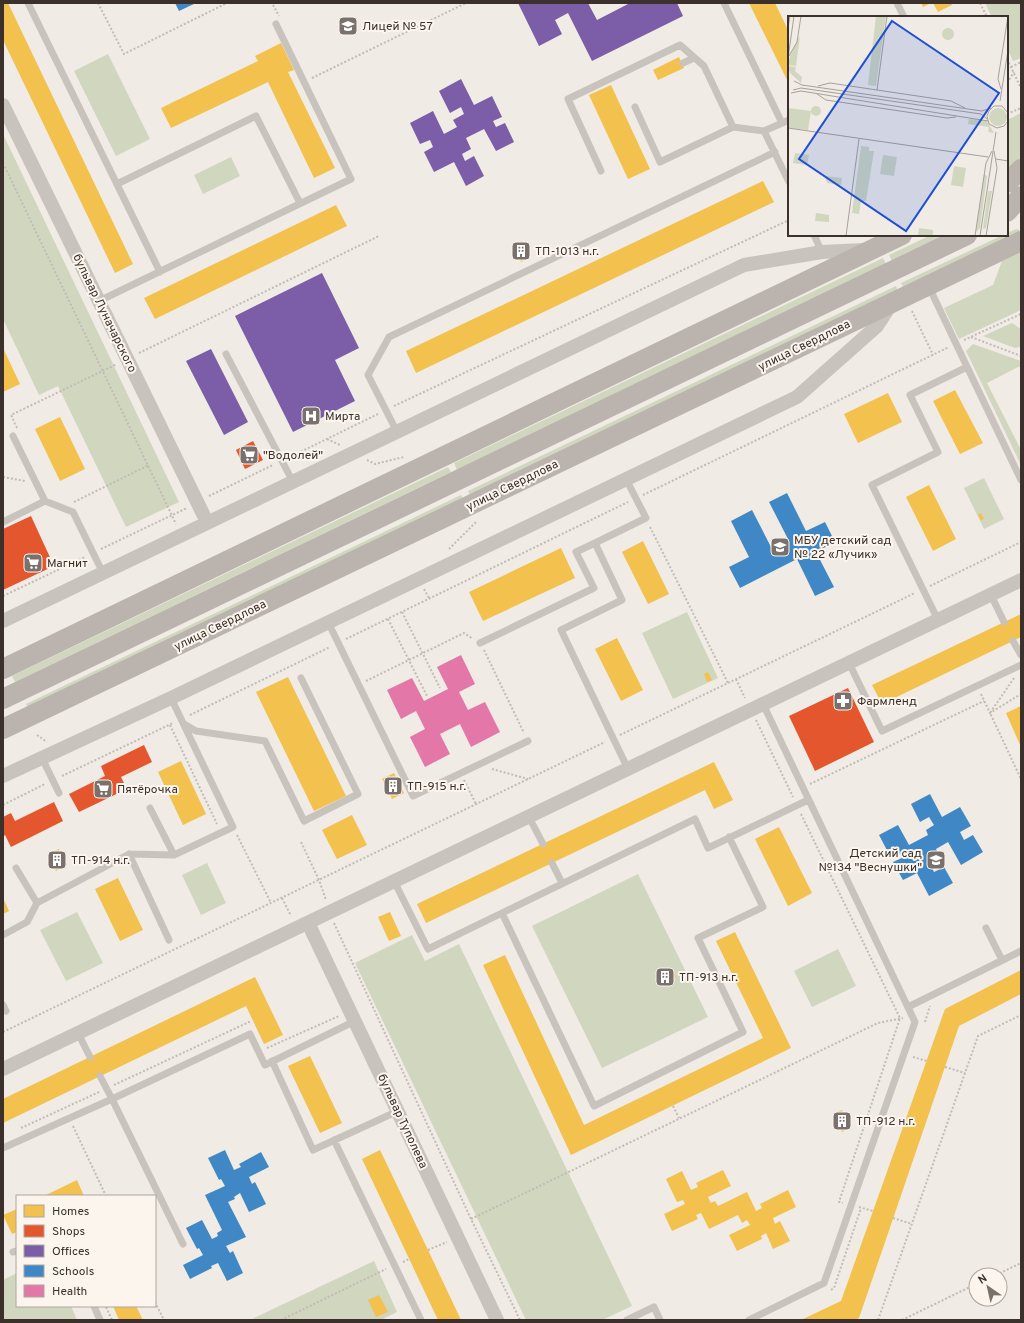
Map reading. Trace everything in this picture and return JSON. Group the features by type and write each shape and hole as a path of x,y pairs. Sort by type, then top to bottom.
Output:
{"main road":[{"path":"1008,182 1021,169"},
{"path":"1008,211 1021,196"},
{"path":"1008,217 1021,213"},
{"path":"3,669 900,236"},
{"path":"3,699 965,236"},
{"name":"улица Свердлова","path":"3,729 900,304 928,286 1021,241"}],"street":[{"name":"бульвар Луначарского","path":"3,105 207,522"},
{"path":"3,621 744,265 822,252 870,250"},
{"path":"3,776 171,698 797,397 900,304"},
{"path":"3,1070 1021,580"},
{"name":"бульвар Туполева","path":"308,923 497,1320"}],"lane":[{"path":"28,3 160,272"},
{"path":"724,3 782,123"},
{"path":"897,3 904,16"},
{"path":"99,301 351,179 279,23"},
{"path":"601,171 568,99 680,45 704,66 733,127"},
{"path":"683,63 694,58"},
{"path":"635,107 660,162 733,127 764,131 788,120"},
{"path":"117,184 256,116 300,204"},
{"path":"764,131 788,180"},
{"path":"397,432 368,375 389,336 774,152"},
{"path":"814,236 822,252"},
{"path":"928,286 1021,480"},
{"path":"226,354 292,482"},
{"path":"938,620 872,485 938,452 910,395 967,367"},
{"path":"13,436 45,502 73,512 103,573"},
{"path":"480,643 594,588 576,552 646,518 626,479"},
{"path":"3,522 45,502"},
{"path":"595,543 622,600 560,630 628,769"},
{"path":"991,595 1004,622"},
{"path":"328,622 357,685 413,796 528,741"},
{"path":"1013,641 1021,656"},
{"path":"849,663 882,731 1021,665"},
{"path":"182,721 196,731 265,741 304,821 358,794 301,678"},
{"path":"3,935 27,922 37,903 129,854 174,855 233,828 171,698"},
{"path":"749,1320 824,1283 915,1022 803,788 757,707"},
{"path":"42,758 60,793"},
{"path":"394,882 428,949 695,819 708,848 808,800"},
{"path":"150,808 174,855"},
{"path":"529,817 543,844"},
{"path":"502,913 594,1106 743,1032 698,938 763,908 729,837"},
{"path":"129,854 169,940"},
{"path":"552,863 562,883"},
{"path":"16,868 37,903"},
{"path":"986,928 1002,960"},
{"path":"908,1007 1021,951"},
{"path":"3,1148 250,1034 265,1065 355,1022"},
{"path":"78,1033 90,1057"},
{"path":"272,1061 313,1150 398,1111"},
{"path":"100,1076 183,1244"},
{"path":"334,1140 420,1320"},
{"path":"94,1307 100,1320"},
{"path":"627,1320 654,1307 660,1320"}],"path":[{"path":"98,3 124,54 227,3"},
{"path":"310,79 466,3"},
{"path":"980,3 986,16"},
{"path":"273,5 279,23"},
{"path":"1008,61 1021,88"},
{"path":"1011,67 1021,62"},
{"path":"1008,81 1014,72"},
{"path":"1008,114 1021,108"},
{"path":"3,163 178,527"},
{"path":"198,503 386,410 788,220"},
{"path":"18,429 11,415 379,236"},
{"path":"900,304 933,355"},
{"path":"3,805 170,725 182,721 338,643 636,498 971,336 1021,314"},
{"path":"971,336 1021,356"},
{"path":"327,439 375,464 405,457"},
{"path":"69,505 149,465"},
{"path":"3,477 36,483"},
{"path":"646,518 728,683"},
{"path":"3,1032 1021,542"},
{"path":"402,612 440,688"},
{"path":"388,619 427,696"},
{"path":"357,685 464,633 480,643 528,741"},
{"path":"990,713 1017,675"},
{"path":"736,679 757,707 797,805 900,1018 838,1202 873,1212"},
{"path":"977,686 1021,779"},
{"path":"990,713 1021,694"},
{"path":"803,788 984,701"},
{"path":"170,725 217,824 233,828 271,903"},
{"path":"477,765 528,779"},
{"path":"461,773 476,804"},
{"path":"301,842 319,880 330,912 471,1219 520,1320"},
{"path":"878,1320 978,1036 1021,1015"},
{"path":"471,1219 878,1023"},
{"path":"903,1054 927,1061"},
{"path":"944,1067 965,1073"},
{"path":"673,1106 679,1118"},
{"path":"64,1108 106,1195"},
{"path":"893,1218 912,1224"},
{"path":"404,1261 407,1268"},
{"path":"1008,1269 1021,1263"},
{"path":"281,1320 395,1265"},
{"path":"902,1320 968,1288"},
{"path":"156,1304 164,1320"},
{"path":"106,1307 112,1320"}],"green space":[{"path":"985,3 1021,3 1021,58 1013,61 1008,50 1008,16 992,16"},
{"path":"108,54 150,139 116,156 74,71"},
{"path":"1021,113 1021,156 1017,165 1008,176 1008,120"},
{"path":"3,134 179,502 126,527 58,386 39,395 3,319"},
{"path":"231,157 240,176 203,194 194,175"},
{"path":"1018,229 1020,232 904,289 901,283 1001,236 1008,236 1008,233"},
{"path":"929,236 944,236 892,261 889,255"},
{"path":"1021,252 1021,310 959,339 944,308 993,285 1002,261"},
{"path":"883,258 886,264 457,470 454,463"},
{"path":"896,286 898,291 471,497 468,491"},
{"path":"1012,323 1021,329 1021,347 1015,348 983,336"},
{"path":"973,344 1021,361 1021,367 1018,367 987,383 1021,450 1021,465 966,351"},
{"path":"448,467 451,472 15,682 12,676"},
{"path":"984,478 1004,519 984,529 964,488"},
{"path":"461,495 464,501 29,710 26,704"},
{"path":"687,612 718,678 673,699 642,633"},
{"path":"207,863 226,903 201,915 182,875"},
{"path":"638,874 708,1017 602,1068 532,926"},
{"path":"77,912 103,963 66,981 40,930"},
{"path":"412,935 425,961 459,944 632,1306 602,1320 526,1320 355,963"},
{"path":"838,949 856,986 812,1007 794,971"},
{"path":"374,1261 397,1312 381,1320 250,1320"},
{"path":"16,1274 16,1307 71,1307 77,1320 3,1320 3,1280"}],"building: Homes":[{"path":"3,3 8,3 133,264 115,273 3,40"},
{"path":"749,3 775,3 788,30 788,82"},
{"path":"921,3 931,3 923,7"},
{"path":"933,3 951,3 952,5 938,12"},
{"path":"281,43 294,70 288,72 335,168 314,178 268,82 171,128 161,108 258,61 255,56"},
{"path":"679,57 684,68 658,80 653,70"},
{"path":"611,85 650,169 628,179 589,95"},
{"path":"763,181 774,202 416,373 406,351"},
{"path":"336,205 347,226 155,319 144,298"},
{"name":"ТП-1013 н.г.","path":"522,241 530,257 521,262 513,246"},
{"path":"3,348 20,384 3,392"},
{"path":"955,390 983,443 960,454 933,401"},
{"path":"888,393 902,422 858,443 844,414"},
{"path":"60,417 85,469 60,481 35,429"},
{"path":"929,485 956,539 933,551 906,497"},
{"path":"981,513 984,519 981,520 978,515"},
{"path":"643,541 669,594 648,604 622,552"},
{"path":"561,548 575,578 483,621 469,592"},
{"path":"1021,614 1021,637 882,704 872,685"},
{"path":"617,638 643,690 621,701 595,649"},
{"path":"708,672 712,680 707,682 704,674"},
{"path":"288,677 346,796 314,811 256,692"},
{"path":"1021,706 1021,747 1006,713"},
{"path":"181,761 206,814 183,825 158,772"},
{"path":"714,762 733,800 714,809 705,790 426,923 417,904"},
{"name":"ТП-915 н.г.","path":"394,773 404,793 392,799 382,779"},
{"path":"352,815 367,845 337,859 322,830"},
{"path":"779,827 812,893 788,906 755,839"},
{"name":"ТП-914 н.г.","path":"59,849 67,865 56,871 48,854"},
{"path":"118,878 143,930 120,941 95,889"},
{"path":"3,898 9,911 3,914"},
{"path":"390,912 401,936 389,941 378,917"},
{"path":"735,932 791,1048 571,1155 483,965 505,955 584,1125 763,1038 716,941"},
{"name":"ТП-913 н.г.","path":"672,968 676,977 659,985 655,976"},
{"path":"1021,970 1021,994 959,1026 859,1318 855,1320 801,1320 841,1301 945,1009"},
{"path":"255,977 283,1035 264,1044 246,1006 3,1123 3,1099"},
{"path":"310,1056 342,1123 320,1133 288,1066"},
{"name":"ТП-912 н.г.","path":"842,1110 850,1127 842,1132 833,1114"},
{"path":"380,1150 461,1320 438,1320 362,1159"},
{"path":"723,1170 731,1186 708,1197 711,1203 715,1201 718,1206 747,1192 756,1211 762,1208 760,1204 788,1190 796,1207 773,1218 775,1224 780,1221 790,1241 773,1249 766,1233 761,1236 762,1239 737,1251 729,1235 750,1225 747,1220 742,1223 738,1215 709,1229 701,1213 696,1215 698,1219 672,1231 664,1214 685,1204 683,1200 677,1202 666,1179 682,1171 691,1190 698,1187 696,1183"},
{"path":"77,1180 84,1195 46,1195"},
{"path":"16,1209 16,1232 12,1234 3,1215"},
{"path":"379,1295 388,1312 376,1317 368,1300"},
{"path":"113,1307 136,1307 143,1320 119,1320"}],"building: Shops":[{"name":"\"Водолей\"","path":"253,441 263,460 245,469 236,450"},
{"path":"31,516 54,566 3,590 3,529"},
{"path":"848,688 874,742 815,771 789,716"},
{"path":"144,745 152,762 121,777 127,789 79,812 69,794 105,776 101,766"},
{"path":"54,802 63,821 11,847 5,835 3,837 3,817 11,813 15,821"}],"building: Offices":[{"path":"518,3 588,3 597,20 630,3 677,3 683,16 592,61 568,13 555,20 562,34 539,46"},
{"path":"461,79 474,105 492,96 502,117 493,121 496,127 505,123 514,142 496,151 484,129 466,138 471,149 462,154 465,161 474,156 484,176 466,186 454,162 434,172 424,152 433,147 430,140 420,144 410,123 433,111 444,134 457,127 453,120 464,114 461,107 450,113 439,91"},
{"path":"322,273 359,348 335,360 355,401 293,432 235,316"},
{"path":"211,349 248,422 224,435 186,361"}],"building: Schools":[{"path":"175,3 196,3 179,11"},
{"path":"787,493 806,531 825,522 835,542 816,552 834,587 815,596 797,559 740,588 729,567 749,557 731,521 752,510 771,547 788,539 769,502"},
{"name":"Детский сад №134 \"Веснушки\"","path":"930,794 942,817 960,807 971,826 960,832 964,840 973,835 983,852 961,865 948,842 936,849 941,859 930,864 934,872 944,867 953,883 929,896 917,873 903,880 893,862 902,858 897,849 889,854 879,835 898,825 909,845 928,835 926,830 934,825 929,817 920,822 911,804"},
{"path":"225,1150 234,1170 241,1167 239,1164 261,1152 269,1167 249,1177 252,1184 255,1182 266,1204 249,1212 240,1193 234,1197 235,1199 228,1202 246,1237 226,1246 230,1253 233,1251 243,1273 227,1281 218,1263 211,1266 212,1268 190,1279 183,1265 203,1255 199,1248 197,1249 186,1228 202,1220 212,1239 218,1236 217,1233 222,1230 205,1195 225,1186 221,1179 219,1180 208,1158"}],"building: Health":[{"path":"461,655 475,684 459,692 468,710 485,702 500,732 471,747 460,724 440,734 450,754 425,767 410,737 425,729 416,711 401,719 387,690 412,678 424,701 448,689 437,667"}],"place":[{"name":"Лицей № 57","path":"348,26"},
{"name":"ТП-1013 н.г.","path":"521,251"},
{"name":"Мирта","path":"311,416"},
{"name":"\"Водолей\"","path":"249,455"},
{"name":"МБУ детский сад № 22 «Лучик»","path":"780,547"},
{"name":"Магнит","path":"33,563"},
{"name":"Фармленд","path":"843,701"},
{"name":"ТП-915 н.г.","path":"393,786"},
{"name":"Пятёрочка","path":"103,789"},
{"name":"ТП-914 н.г.","path":"57,860"},
{"name":"Детский сад №134 \"Веснушки\"","path":"936,860"},
{"name":"ТП-913 н.г.","path":"665,977"},
{"name":"ТП-912 н.г.","path":"842,1121"}]}
